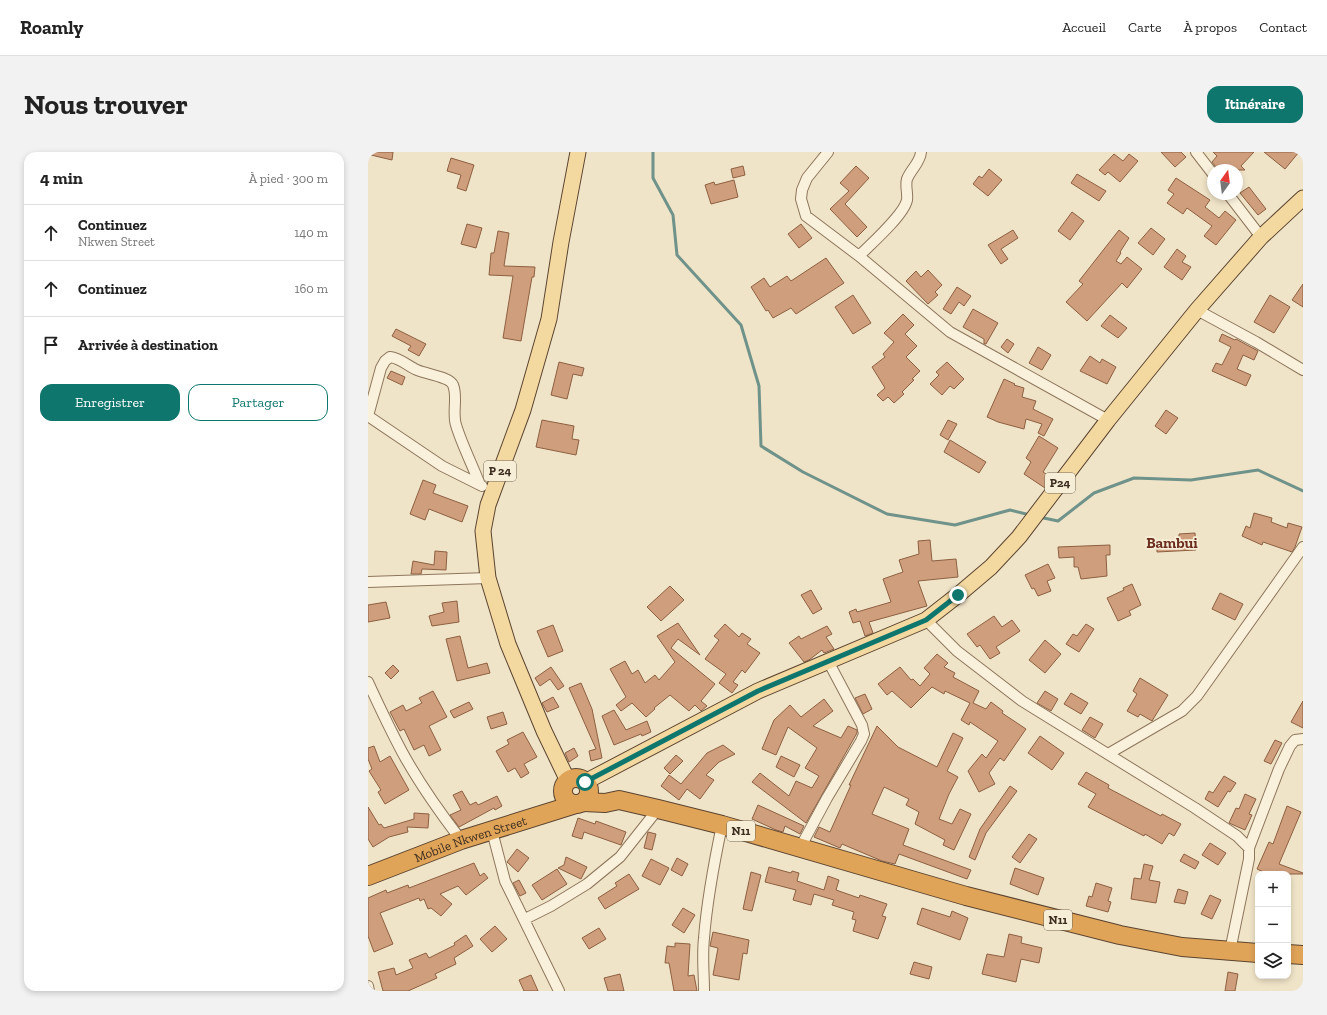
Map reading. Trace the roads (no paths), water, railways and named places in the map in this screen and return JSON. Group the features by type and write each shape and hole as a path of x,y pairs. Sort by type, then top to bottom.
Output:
{"highway":[{"name":"N11","path":"578,791 610,793 619,800 658,808 722,825 966,896 1089,927 1182,947 1255,953"},
{"name":"Mobile Nkwen Street","path":"368,876 461,840 524,821 578,791"},
{"path":"1291,954 1303,955"}],"main road":[{"name":"P 24","path":"578,152 561,242 549,319 522,410 486,488 488,505 483,531 488,578 508,644 544,731 578,791"},
{"name":"P24","path":"578,791 758,691 926,620 991,567 1019,537 1108,420 1197,310 1261,237 1303,198"}],"street":[{"path":"828,152 807,178 802,190 801,199 806,216 859,256 950,332 1108,420"},
{"path":"859,256 902,211 907,200 906,182 909,175 920,160 921,152"},
{"path":"1196,152 1207,166"},
{"path":"1233,200 1261,237"},
{"path":"1197,310 1256,342 1303,370"},
{"path":"390,357 395,358 416,370 442,378 453,385 455,393 455,424 486,488 442,466 368,416 381,368 385,361 390,357"},
{"path":"1108,754 1182,710 1197,696 1303,547"},
{"path":"368,582 488,578"},
{"path":"926,620 957,651 1022,701 1196,808 1237,836 1249,848"},
{"path":"800,848 864,734 862,725 828,661"},
{"path":"368,682 385,720 406,759 436,807 461,840"},
{"path":"1230,951 1249,859 1249,848 1279,769 1290,746 1296,740 1303,739"},
{"path":"525,919 551,906 587,884 620,857 658,808"},
{"path":"704,991 705,927 712,873 722,825"},
{"path":"492,831 505,881 525,919 559,991"},
{"path":"368,986 369,991"}],"waterway":[{"path":"653,152 653,178 673,215 677,255 741,325 759,386 761,446 803,472 887,514 955,525 1010,510 1030,515"},
{"path":"1039,517 1058,521 1094,493 1134,478 1191,480 1258,470 1303,491"}],"district":[{"name":"Bambui","path":"1172,543"}]}
